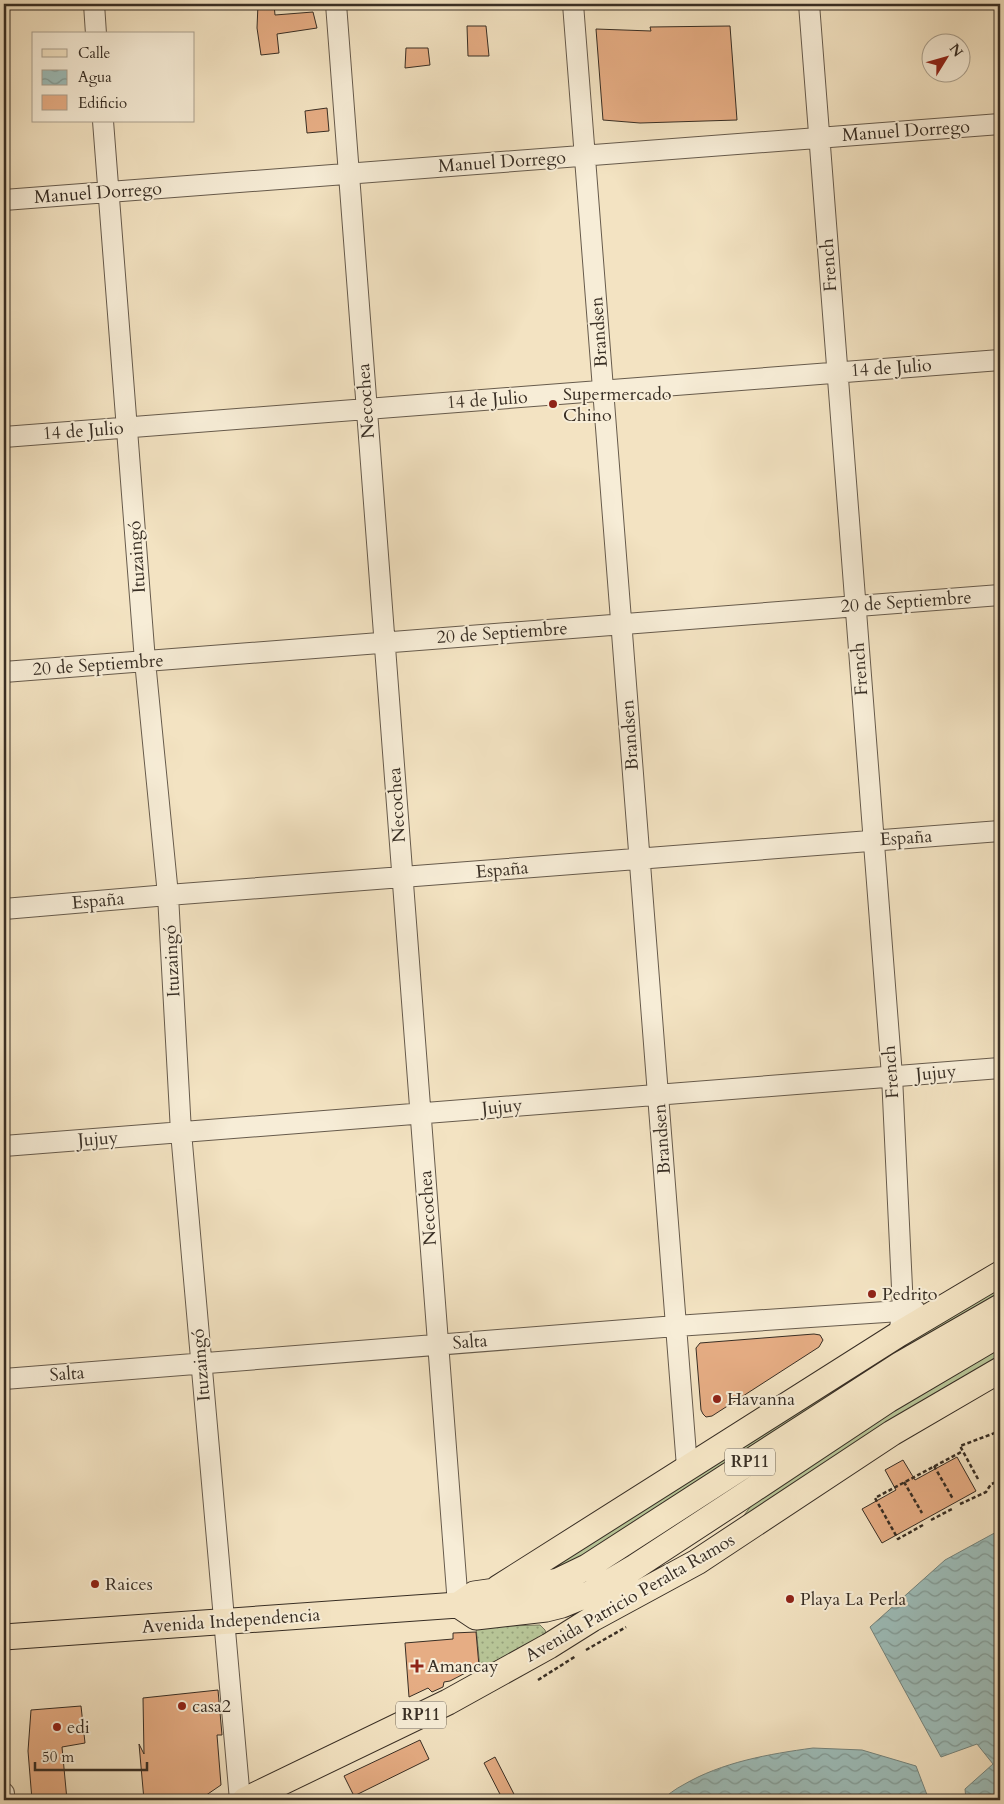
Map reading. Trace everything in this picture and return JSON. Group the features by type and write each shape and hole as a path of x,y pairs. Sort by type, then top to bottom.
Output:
{"main road":[{"path":"490,1592 937,1310 1000,1274"},
{"name":"RP11","path":"458,1606 474,1594 558,1581 587,1567 901,1364 1000,1307"},
{"name":"Avenida Patricio Peralta Ramos","path":"458,1606 476,1617 524,1612 562,1605 591,1593 635,1567 888,1400 1000,1334"},
{"name":"Avenida Patricio Peralta Ramos","path":"245,1800 448,1702 549,1646 592,1619 697,1562 892,1433 1000,1370"},
{"path":"697,1562 751,1491"},
{"name":"Avenida Independencia","path":"4,1637 458,1606"},
{"path":"524,1612 568,1619 592,1619"}],"street":[{"path":"94,4 96,32"},
{"name":"Necochea","path":"336,4 458,1606"},
{"name":"Brandsen","path":"573,4 688,1467"},
{"name":"French","path":"809,4 892,1076 903,1309 899,1334"},
{"name":"Ituzaingó","path":"103,122 145,661 168,895 181,1132 240,1800"},
{"name":"Manuel Dorrego","path":"4,200 1000,124"},
{"name":"14 de Julio","path":"4,437 1000,360"},
{"name":"20 de Septiembre","path":"4,672 1000,595"},
{"name":"España","path":"4,909 1000,831"},
{"name":"Jujuy","path":"4,1146 1000,1068"},
{"name":"Salta","path":"4,1379 903,1309 937,1310"},
{"path":"4,1793 4,1800"}],"path":[{"path":"978,1479 960,1446 1000,1431"},
{"path":"923,1525 898,1538 875,1498 963,1451"},
{"path":"934,1466 953,1499"},
{"path":"960,1504 986,1492 991,1484 1000,1481"},
{"path":"904,1482 922,1513"},
{"path":"931,1520 952,1509"},
{"path":"586,1650 626,1627"},
{"path":"538,1680 576,1656"}],"green space":[{"path":"1000,1283 1000,1297 583,1560 555,1571 553,1568"},
{"path":"1000,1344 1000,1359 742,1518 757,1498 896,1406"},
{"path":"540,1625 546,1634 480,1668 476,1627"}],"water":[{"path":"1000,1530 1000,1800 966,1800 965,1789 993,1764 977,1744 941,1757 870,1627 945,1560"},
{"path":"813,1748 862,1750 916,1766 929,1800 661,1800 677,1788 714,1770 763,1756"}],"building":[{"path":"258,4 274,4 275,15 313,12 317,28 277,34 279,53 261,55 257,28"},
{"path":"467,26 486,26 489,56 468,56"},
{"path":"730,26 737,120 640,123 603,120 596,29 651,31 650,27"},
{"path":"406,48 428,48 430,65 405,68"},
{"path":"327,108 329,131 307,133 305,111"},
{"path":"820,1335 823,1340 819,1347 712,1416 706,1417 703,1414 701,1410 696,1348 700,1343"},
{"path":"957,1457 976,1491 882,1543 862,1509 896,1490 885,1470 903,1460 915,1480"},
{"path":"476,1632 479,1666 450,1681 444,1682 443,1687 432,1692 428,1688 409,1697 405,1643 453,1639 453,1633"},
{"path":"218,1690 222,1735 217,1735 221,1785 199,1800 144,1800 139,1744 144,1754 143,1698"},
{"path":"81,1706 85,1743 62,1747 67,1800 32,1800 28,1751 31,1710"},
{"path":"420,1740 429,1759 354,1796 344,1776"},
{"path":"495,1757 517,1800 503,1800 484,1763"}],"place":[{"name":"Supermercado Chino","path":"553,404"},
{"name":"Pedrito","path":"872,1294"},
{"name":"Havanna","path":"717,1399"},
{"name":"Raices","path":"95,1584"},
{"name":"Playa La Perla","path":"790,1599"},
{"name":"Amancay","path":"417,1666"},
{"name":"casa2","path":"182,1706"},
{"name":"edi","path":"57,1727"}]}
